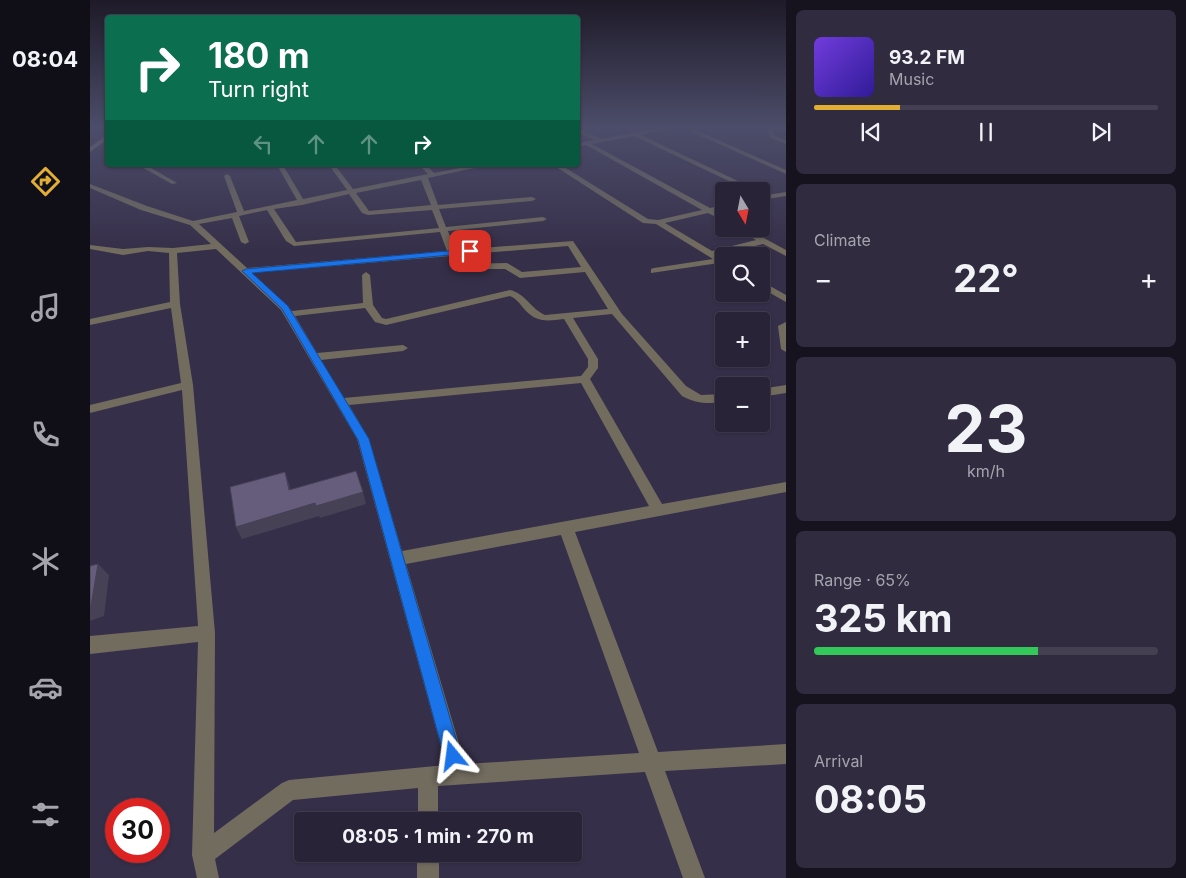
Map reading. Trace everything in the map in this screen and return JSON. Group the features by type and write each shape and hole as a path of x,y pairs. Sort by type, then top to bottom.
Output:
{"street":[{"path":"146,168 174,183"},
{"path":"282,168 302,203"},
{"path":"334,168 351,193 368,213 532,199"},
{"path":"425,168 433,176"},
{"path":"193,223 270,210 471,168"},
{"path":"561,168 640,219 658,222 715,257"},
{"path":"632,168 715,214"},
{"path":"706,168 735,182"},
{"path":"227,176 245,242"},
{"path":"424,178 452,253 461,267 508,266 520,276 587,269"},
{"path":"90,186 144,208 193,223 246,271 289,314 363,439 458,774"},
{"path":"770,196 786,194"},
{"path":"770,198 786,203"},
{"path":"658,222 715,209"},
{"path":"270,210 294,244 543,219"},
{"path":"758,238 786,254"},
{"path":"711,254 763,241"},
{"path":"246,271 570,243 615,311 686,392 700,400 715,399"},
{"path":"90,247 123,252 148,249 173,251 219,246"},
{"path":"173,251 175,304 187,385 207,633 203,855 208,878"},
{"path":"654,270 715,262"},
{"path":"366,275 368,305 378,320 386,322 510,293 517,295 538,317 615,311"},
{"path":"770,289 786,299"},
{"path":"90,322 175,304"},
{"path":"289,314 368,305"},
{"path":"342,402 584,379 593,368 593,359 567,316"},
{"path":"786,325 783,326 786,349"},
{"path":"314,357 402,348"},
{"path":"584,379 660,511"},
{"path":"90,409 187,385"},
{"path":"770,392 786,389"},
{"path":"397,558 786,488"},
{"path":"566,528 694,878"},
{"path":"90,645 207,633"},
{"path":"203,855 289,790 458,774 786,754"},
{"path":"428,777 428,812"},
{"path":"428,862 428,878"}],"building":[{"path":"356,471 363,492 316,506 315,503 236,527 230,487 285,472 289,490"},
{"path":"98,564 91,606 90,606 90,566"}],"route":[{"path":"453,756 363,439 285,308 246,271 470,251"}]}
